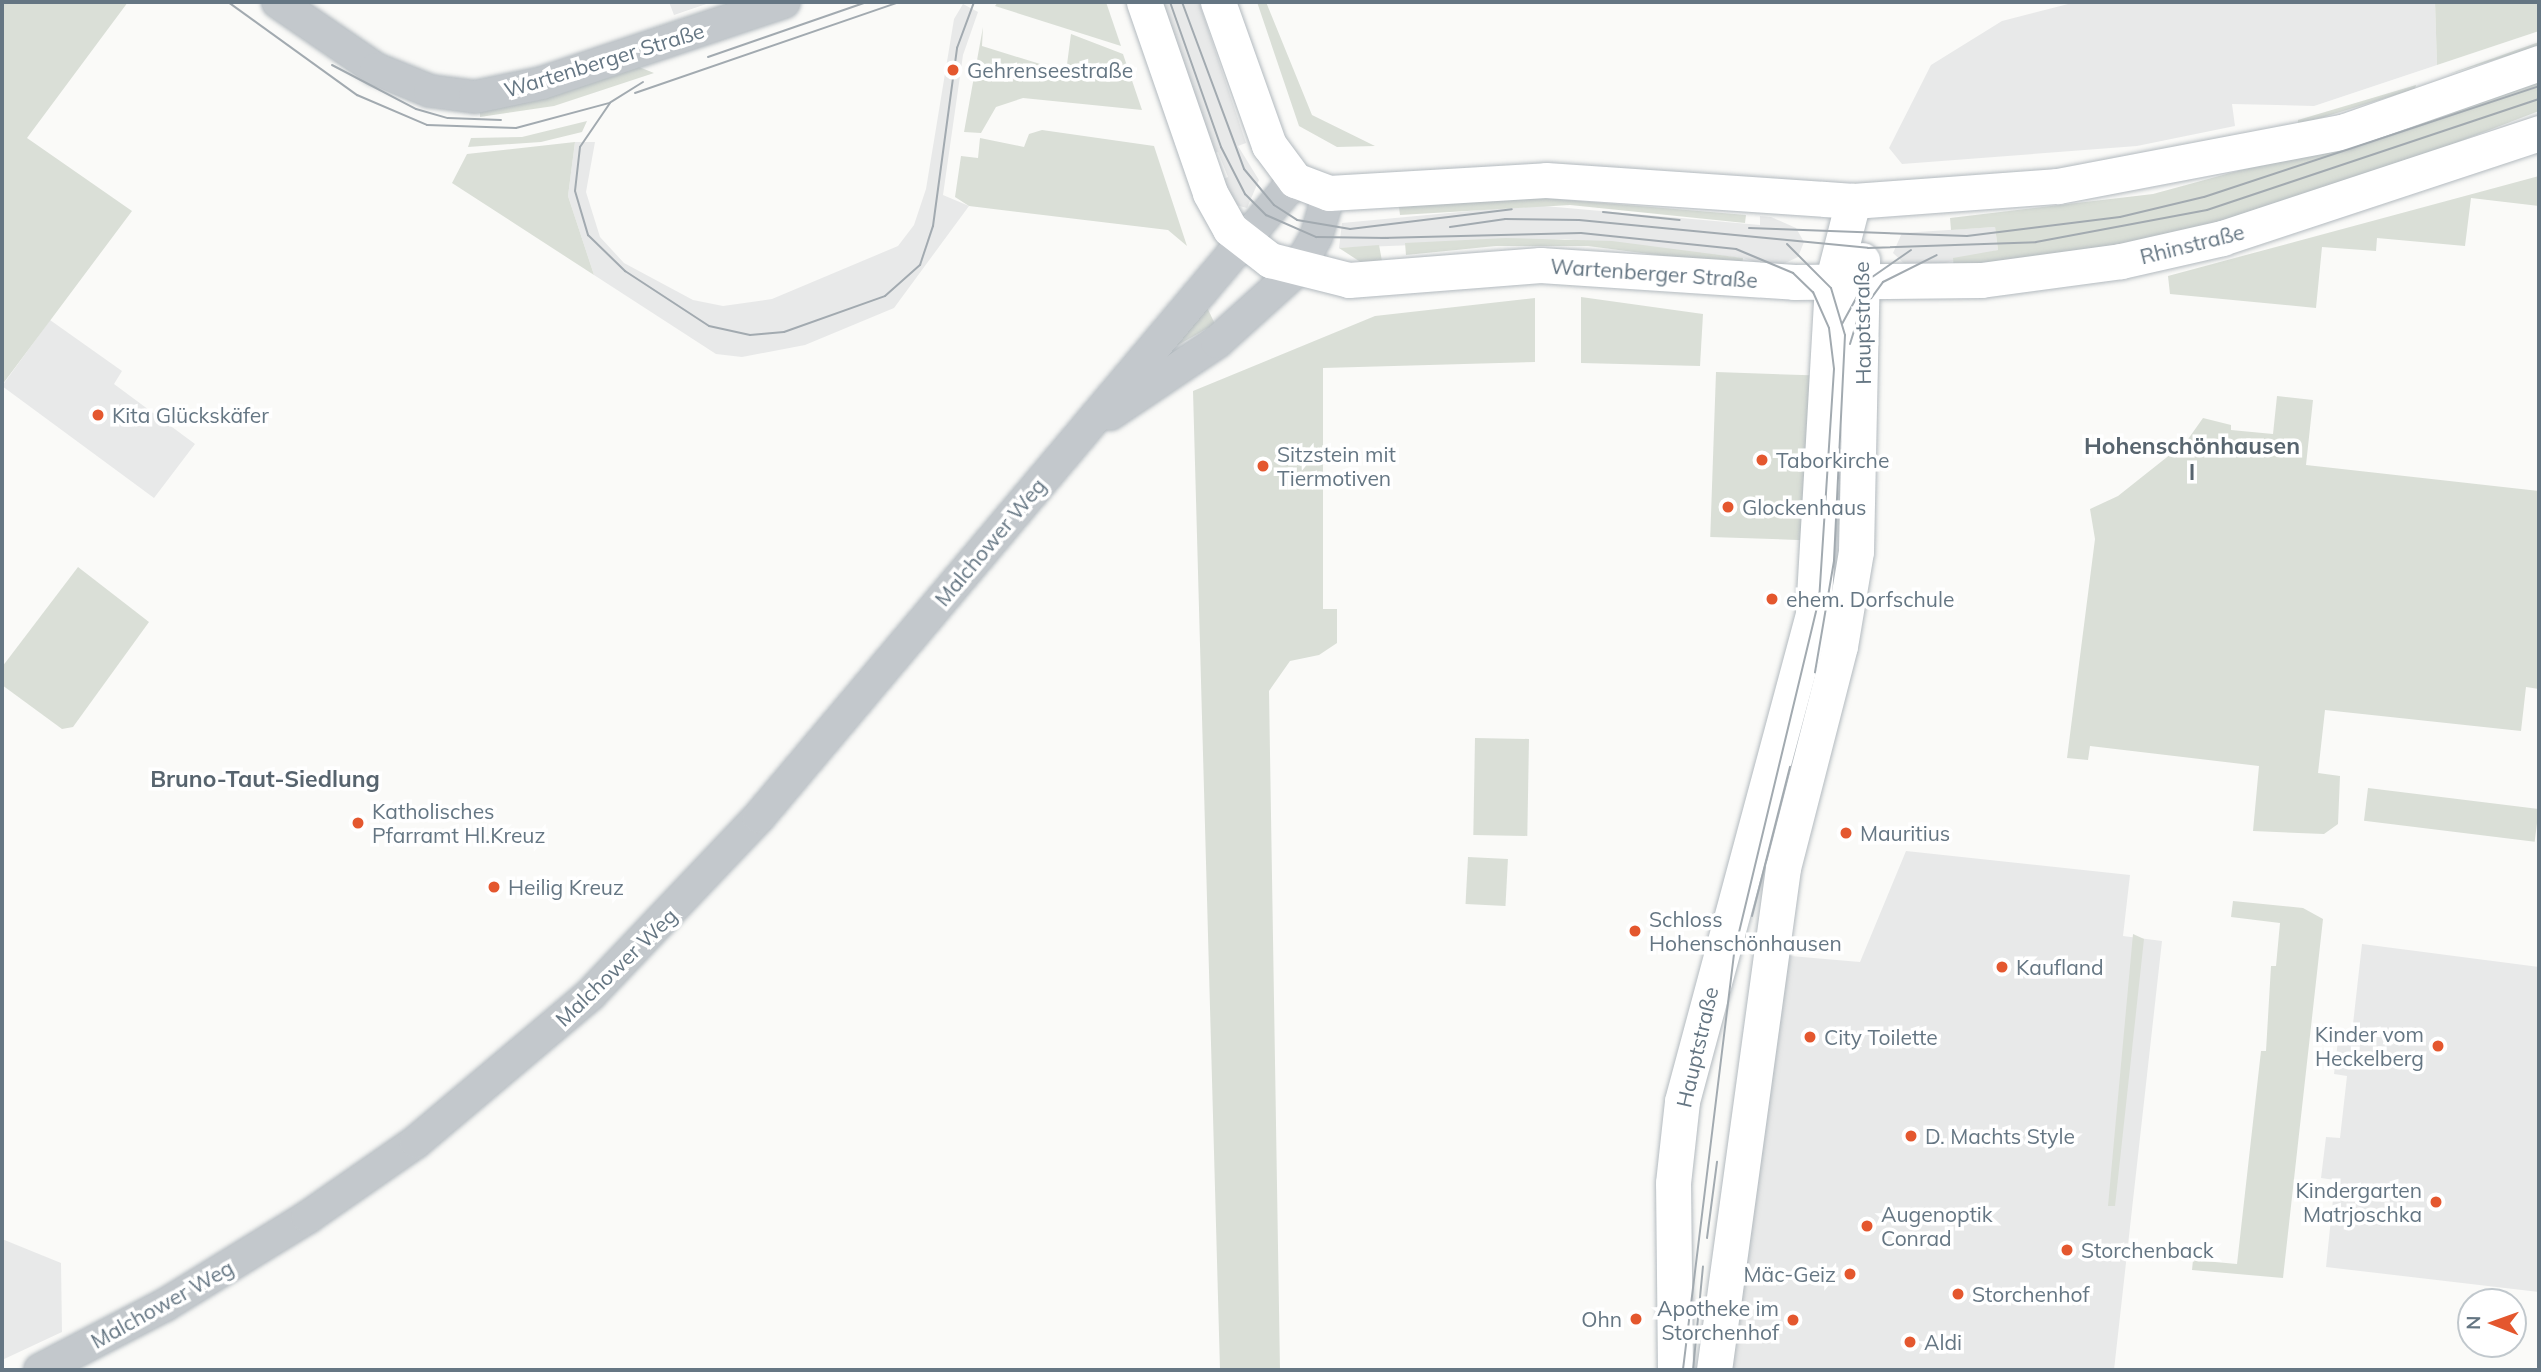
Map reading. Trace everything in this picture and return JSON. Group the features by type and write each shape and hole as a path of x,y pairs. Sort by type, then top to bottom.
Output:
{"main road":[{"name":"Wartenberger Straße","path":"1144,2 1210,193 1242,242 1297,270 1376,280 1458,267 1560,265 1848,282"},
{"path":"1219,2 1269,145 1295,180 1329,193 1546,180 1853,201 2058,186 2278,148 2445,100 2539,63"},
{"name":"Rhinstraße","path":"1848,282 1981,279 2121,261 2306,213 2539,133"},
{"name":"Hauptstraße","path":"1675,1370 1673,1183 1682,1101 1813,614 1848,282 1853,201"},
{"name":"Hauptstraße","path":"1714,1370 1765,989 1789,834 1833,679 1856,551 1848,282"},
{"path":"1713,980 1750,978 1765,989"}],"street":[{"name":"Wartenberger Straße","path":"278,2 376,69 430,91 475,97 542,83 784,2"},
{"name":"Malchower Weg","path":"40,1370 165,1305 308,1217 416,1142 567,1016 759,817 1295,180"},
{"name":"Malchower Weg","path":"1079,435 1217,342 1297,270 1316,237 1329,193"}],"shaded area":[{"path":"2,2 128,2 27,138 132,211 2,385"},
{"path":"669,2 712,2 674,15"},
{"path":"998,2 1106,2 1121,46 995,6"},
{"path":"1163,2 1199,2 1246,143 1238,146 1259,180 1247,208 1232,204 1221,180 1228,177 1218,152 1213,153"},
{"path":"1257,2 1266,2 1312,115 1375,146 1337,147 1299,126"},
{"path":"2076,2 2435,2 2437,65 2314,106 2232,104 2235,126 2137,146 1902,164 1889,148 1931,65 2002,21"},
{"path":"2435,2 2539,2 2539,31 2437,65"},
{"path":"963,4 978,12 963,55 943,195 969,206 894,308 805,345 742,357 716,354 594,275 568,196 575,142 595,142 586,192 600,237 624,263 693,300 723,306 772,299 898,246 914,225 926,189 954,19"},
{"path":"983,27 982,46 1066,72 1071,34 1123,54 1142,110 1023,98 996,107 981,133 964,132"},
{"path":"2539,42 2539,46 2446,75"},
{"path":"639,67 654,73 554,106 480,117 480,110 535,101"},
{"path":"2539,76 2539,111 2385,170 2185,234 1954,270 1953,258 1998,250 1995,227 1951,230 1950,218 2153,194 2293,156"},
{"path":"2416,85 2415,89 2298,125 2298,120"},
{"path":"587,121 582,132 541,142 468,147 471,138 522,137"},
{"path":"1042,130 1154,146 1187,246 1168,230 969,206 955,197 961,156 978,158 980,138 1024,147 1029,134"},
{"path":"575,142 568,196 594,275 452,183 467,154"},
{"path":"2539,176 2539,206 2471,198 2465,246 2377,238 2376,251 2322,247 2316,308 2170,294 2168,276"},
{"path":"1533,197 1746,215 1745,223 1570,205 1400,215 1399,207"},
{"path":"1533,205 1760,225 1760,216 1771,217 1796,228 1804,242 1798,257 1774,268 1743,258 1565,239 1339,248 1342,223"},
{"path":"1995,227 1998,250 1912,271 1893,253 1902,233"},
{"path":"1506,238 1612,241 1743,258 1742,266 1588,246 1496,246 1406,255 1405,243"},
{"path":"1379,245 1382,261 1362,263 1339,248"},
{"path":"1202,297 1215,324 1178,345 1175,342"},
{"path":"1581,297 1703,314 1700,366 1581,363"},
{"path":"1535,298 1535,362 1323,368 1323,609 1337,609 1337,643 1319,655 1290,661 1269,691 1280,1370 1220,1370 1193,391 1375,316"},
{"name":"Kita Glückskäfer","path":"50,320 122,371 114,384 195,444 154,498 2,386"},
{"path":"1716,372 1810,375 1804,540 1710,537"},
{"path":"2277,396 2313,400 2306,465 2539,491 2539,689 2526,687 2521,731 2325,710 2318,773 2340,776 2338,824 2324,834 2253,831 2259,766 2090,746 2088,760 2067,758 2095,539 2090,509 2118,496 2186,442 2203,418 2231,425 2231,430 2273,434"},
{"path":"78,567 149,622 73,727 62,729 2,685 2,667"},
{"path":"1475,738 1529,739 1527,836 1473,835"},
{"path":"2368,788 2539,809 2535,842 2364,821"},
{"path":"1906,851 2130,875 2123,936 2162,941 2114,1370 1727,1370 1779,955 1860,962"},
{"path":"1468,857 1508,859 1505,906 1466,904"},
{"path":"2233,901 2303,908 2323,919 2283,1278 2192,1270 2193,1260 2237,1264 2261,1051 2266,1051 2271,966 2276,966 2280,923 2231,917"},
{"path":"2133,934 2144,939 2115,1206 2108,1206"},
{"path":"2362,944 2539,967 2539,1292 2527,1291 2527,1288 2505,1288 2326,1267 2335,1180 2321,1178 2326,1137 2340,1138 2347,1076 2334,1074 2339,1032 2352,1033"},
{"path":"2,1239 61,1263 62,1332 2,1360"}],"tram line":[{"path":"228,2 357,95 427,125 516,128 609,103"},
{"path":"708,57 867,2"},
{"path":"635,93 900,2"},
{"path":"643,82 610,103 580,147 575,191 588,235 625,271 709,326 750,335 784,332 885,296 920,265 933,226 957,48 974,2"},
{"path":"1170,2 1221,147 1245,194 1266,215 1316,237 1388,238"},
{"path":"1182,2 1244,169 1274,205 1297,220 1350,229 1512,209"},
{"path":"332,65 416,109 448,118 501,120"},
{"path":"1749,228 1967,236 2120,217 2204,197 2539,86"},
{"path":"1450,227 1505,219 1579,220 1868,248 2036,242 2207,210 2539,99"},
{"path":"1603,212 1680,220"},
{"path":"1381,238 1581,233 1736,249 1793,273 1813,292 1829,328 1834,369 1819,599 1734,954 1683,1370"},
{"path":"1787,244 1831,288 1845,335 1834,561 1815,672"},
{"path":"1842,324 1865,282 1911,250"},
{"path":"1850,344 1859,315 1883,282 1937,255"},
{"path":"1752,916 1790,767"},
{"path":"1707,1238 1717,1162"},
{"path":"1693,1370 1703,1266"}],"place":[{"name":"Gehrenseestraße","path":"953,70"},
{"name":"Kita Glückskäfer","path":"98,415"},
{"name":"Taborkirche","path":"1762,460"},
{"name":"Sitzstein mit Tiermotiven","path":"1263,466"},
{"name":"Glockenhaus","path":"1728,507"},
{"name":"ehem. Dorfschule","path":"1772,599"},
{"name":"Katholisches Pfarramt Hl.Kreuz","path":"358,823"},
{"name":"Mauritius","path":"1846,833"},
{"name":"Heilig Kreuz","path":"494,887"},
{"name":"Schloss Hohenschönhausen","path":"1635,931"},
{"name":"Kaufland","path":"2002,967"},
{"name":"City Toilette","path":"1810,1037"},
{"name":"Kinder vom Heckelberg","path":"2438,1046"},
{"name":"D. Machts Style","path":"1911,1136"},
{"name":"Kindergarten Matrjoschka","path":"2436,1202"},
{"name":"Augenoptik Conrad","path":"1867,1226"},
{"name":"Storchenback","path":"2067,1250"},
{"name":"Mäc-Geiz","path":"1850,1274"},
{"name":"Storchenhof","path":"1958,1294"},
{"name":"Ohn","path":"1636,1319"},
{"name":"Apotheke im Storchenhof","path":"1793,1320"},
{"name":"Aldi","path":"1910,1342"}],"district":[{"name":"Hohenschönhausen I","path":"2192,459"},
{"name":"Bruno-Taut-Siedlung","path":"265,779"}]}
